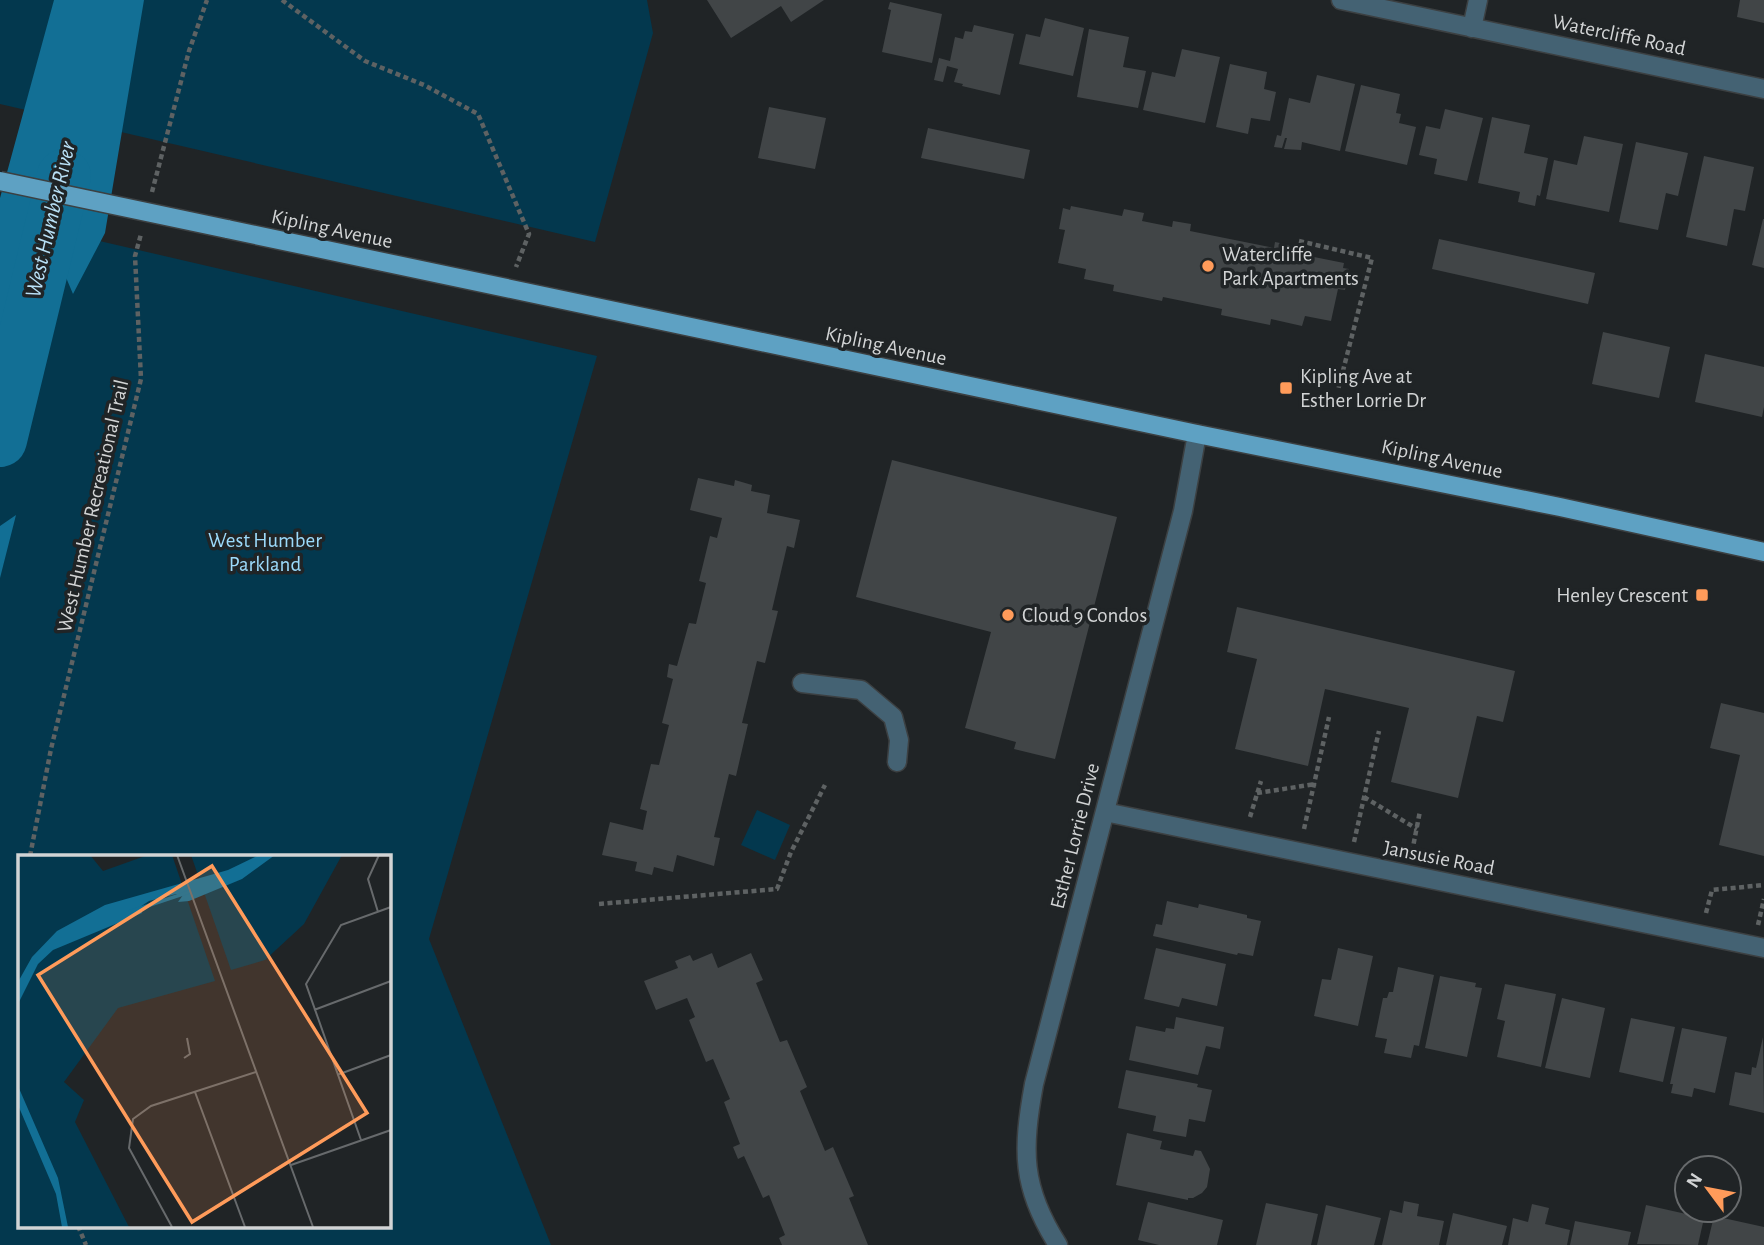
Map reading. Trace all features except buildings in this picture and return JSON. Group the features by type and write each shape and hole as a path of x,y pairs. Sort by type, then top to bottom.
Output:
{"main road":[{"name":"Kipling Avenue","path":"0,181 508,290 1411,476 1764,552"}],"street":[{"name":"Watercliffe Road","path":"1341,0 1764,89"},
{"path":"1472,28 1478,0"},
{"name":"Esther Lorrie Drive","path":"1058,1245 1042,1219 1028,1178 1027,1124 1034,1084 1184,510 1197,434"},
{"path":"802,683 861,690 893,717 899,740 898,762"},
{"name":"Jansusie Road","path":"1105,812 1764,948"}],"path":[{"path":"149,204 190,51 208,0"},
{"path":"282,0 365,61 424,85 478,114 529,234 508,290"},
{"name":"West Humber Recreational Trail","path":"30,855 51,749 141,379 135,256 142,230"},
{"path":"1299,241 1372,258 1338,390"},
{"path":"1298,853 1316,784 1329,717"},
{"path":"1350,863 1379,731"},
{"path":"1244,842 1261,781"},
{"path":"1257,793 1316,784"},
{"path":"599,904 777,888 791,852 825,785"},
{"path":"1364,797 1416,829"},
{"path":"1407,874 1420,811"},
{"path":"1700,935 1712,890 1764,886"},
{"path":"79,1228 86,1245"}],"green space":[{"path":"0,0 647,0 653,33 595,242 0,104"},
{"name":"West Humber Parkland","path":"0,218 597,356 429,939 551,1245 0,1245"},
{"path":"757,810 790,825 775,860 741,845"}],"water":[{"path":"54,0 144,0 105,233 73,294 51,242 26,278 0,358 0,198"},
{"path":"16,515 0,578 0,526"}],"waterway":[{"name":"West Humber River","path":"0,440 64,176"}],"place":[{"name":"Watercliffe Park Apartments","path":"1208,266"},
{"name":"Kipling Ave at Esther Lorrie Dr","path":"1286,388"},
{"name":"Henley Crescent","path":"1702,595"},
{"name":"Cloud 9 Condos","path":"1008,615"}]}
